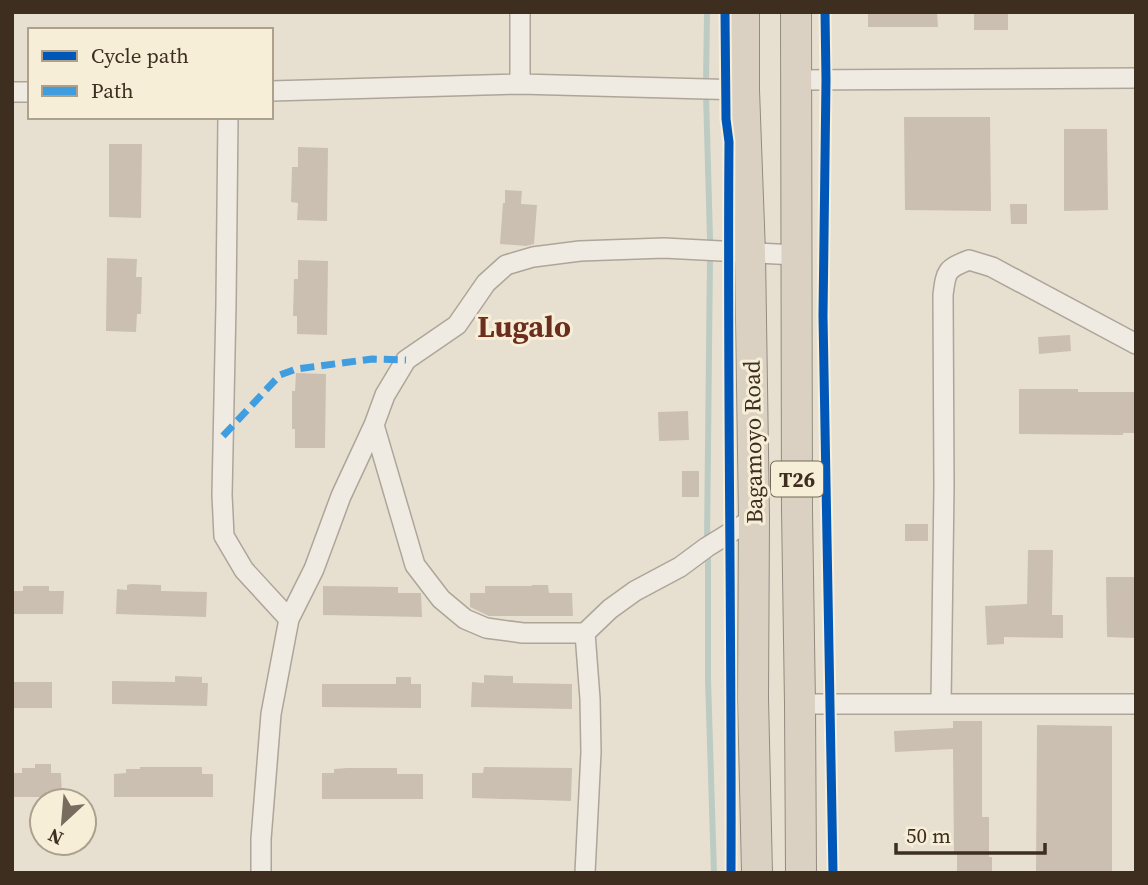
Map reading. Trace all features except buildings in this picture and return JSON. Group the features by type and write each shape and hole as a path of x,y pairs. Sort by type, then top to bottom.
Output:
{"highway":[{"name":"Bagamoyo Road","path":"744,12 750,253 757,873"},
{"name":"Bagamoyo Road","path":"796,12 801,873"}],"lane":[{"path":"520,12 520,84"},
{"path":"797,80 1136,78"},
{"path":"273,91 520,84 744,90"},
{"path":"228,119 222,495 224,536 244,570 289,619"},
{"path":"261,873 261,839 271,714 289,619 314,569 341,496 385,395 406,360 457,325 486,284 506,265 533,257 580,251 664,248 796,255"},
{"path":"941,704 945,278 952,266 969,260 992,267 1136,344"},
{"path":"374,425 415,565 441,600 465,619 486,628 523,633 585,633 610,609 635,591 680,567 754,518"},
{"path":"585,633 591,752 585,873"},
{"path":"800,704 1136,704"}],"waterway":[{"path":"706,84 707,12"},
{"path":"706,94 710,239"},
{"path":"707,542 710,256"},
{"path":"708,553 708,679 714,873"}],"marked path":[{"path":"223,436 280,375 296,369 372,359 406,360"}],"cycle path":[{"path":"725,12 726,119 729,142 731,873"},
{"path":"825,12 823,316 833,873"}],"district":[{"name":"Lugalo","path":"524,326"}]}
